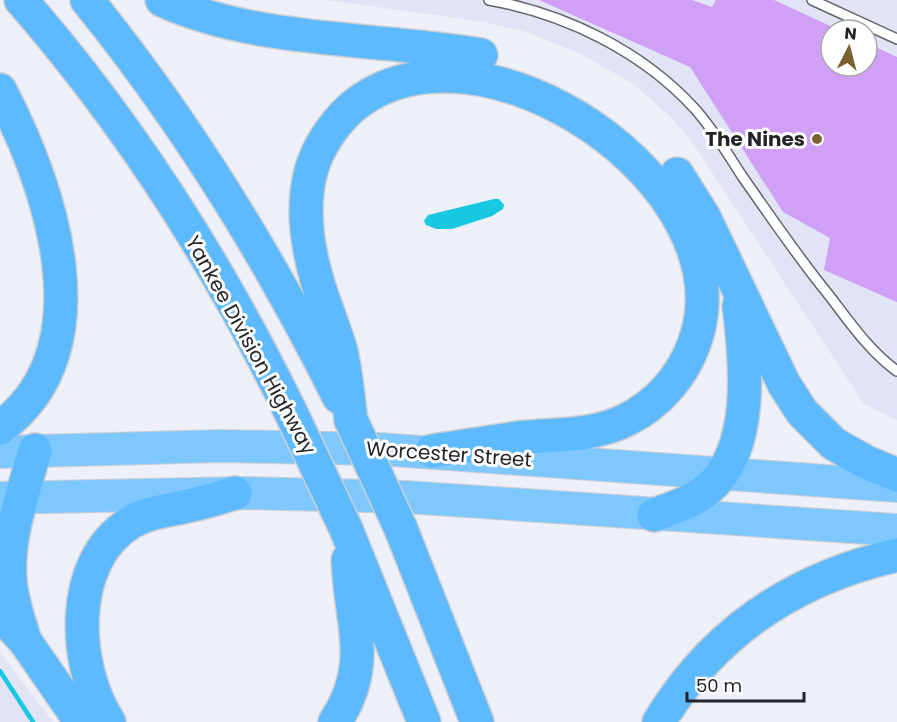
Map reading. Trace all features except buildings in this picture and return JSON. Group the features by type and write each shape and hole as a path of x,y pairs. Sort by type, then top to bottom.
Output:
{"highway":[{"name":"Yankee Division Highway","path":"21,0 98,95 153,173 232,303 294,420 346,529 424,722"},
{"path":"87,0 168,107 231,203 285,295 351,420 401,529 477,722"},
{"path":"162,0 202,15 239,25 484,56 519,64 559,80 610,110 663,158 704,217 737,290 790,395 809,421 845,451 897,475"},
{"path":"351,420 341,351 319,287 307,235 307,191 322,144 337,123 360,101 388,83 408,76 428,73 460,73 498,81 536,93 572,111 614,141 651,178 675,212 693,248 701,278 702,308 696,339 683,368 664,392 640,411 617,424 579,433 518,438 432,451"},
{"path":"0,90 28,147 43,189 56,244 60,302 56,341 45,373 24,405 0,428"},
{"path":"654,515 703,493 722,473 735,446 743,398 744,351 737,290"},
{"name":"Worcester Street","path":"0,452 240,446 432,451 897,486"},
{"path":"25,641 14,603 10,570 13,536 11,497 34,450"},
{"path":"11,497 235,493 415,498 897,530"},
{"path":"109,722 92,686 83,647 86,596 98,559 112,539 135,520 235,493"},
{"path":"335,722 352,687 358,652 357,619 349,590 346,529"},
{"path":"659,722 702,664 732,635 767,608 790,592 819,579 897,555"},
{"path":"0,614 25,641 81,722"}],"lane":[{"path":"489,0 549,16 595,35 646,66 679,93 709,127 798,256 873,350 896,370"},
{"path":"812,0 897,39"}],"shaded area":[{"path":"326,0 897,0 897,420 864,404 694,145 671,117 633,84 585,56 527,32 485,22"},
{"path":"0,652 53,722 0,722"}],"water":[{"path":"499,199 504,205 503,209 492,216 452,229 436,229 426,225 424,221 428,215"}],"waterway":[{"path":"0,671 33,722"}],"place":[{"name":"The Nines","path":"817,139"}]}
